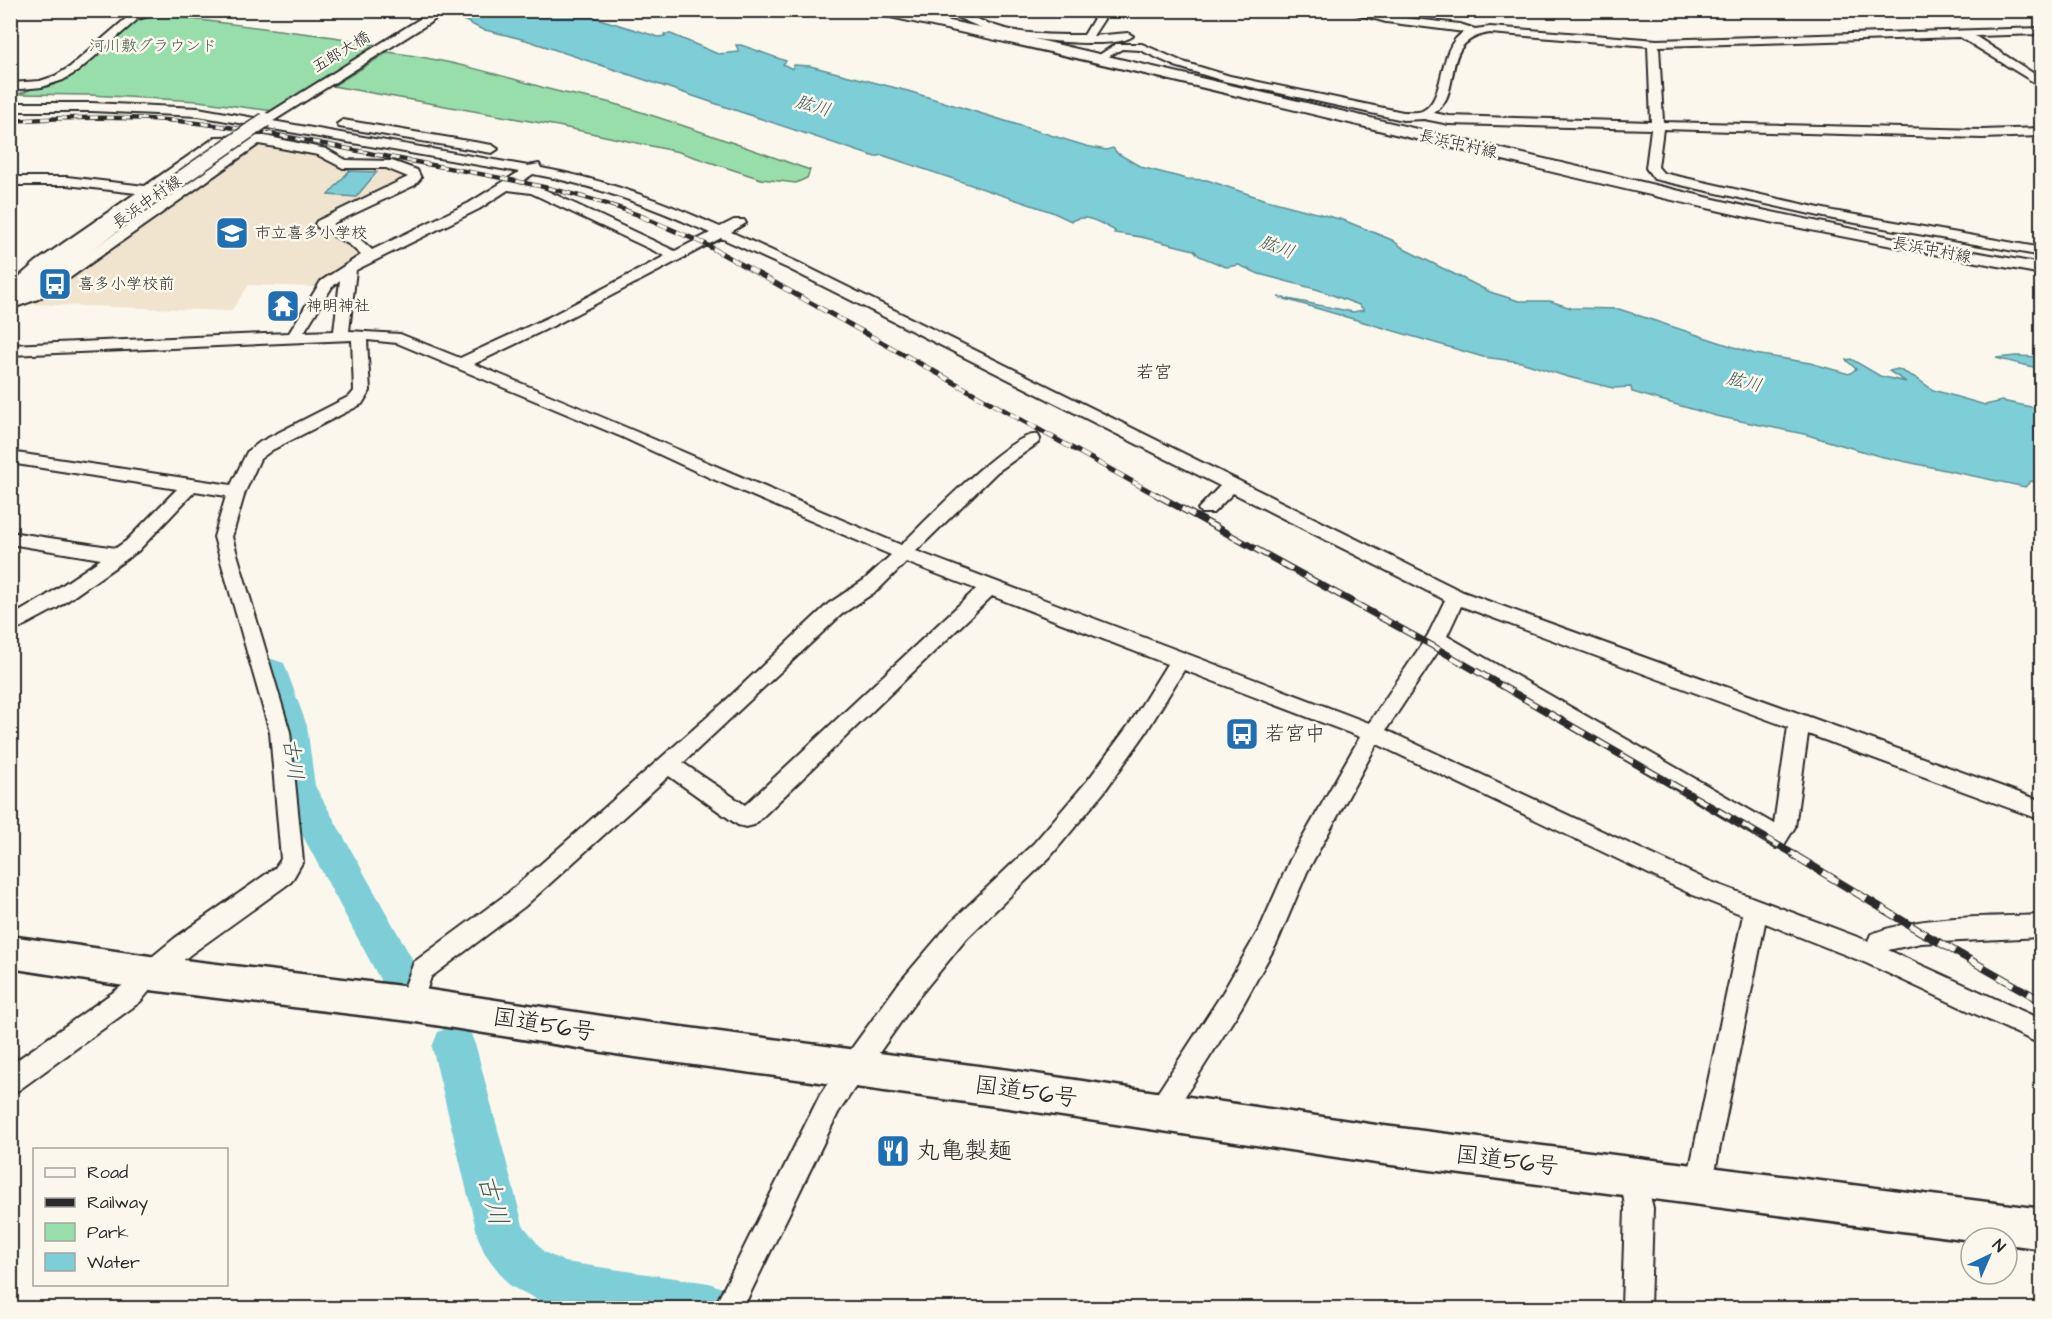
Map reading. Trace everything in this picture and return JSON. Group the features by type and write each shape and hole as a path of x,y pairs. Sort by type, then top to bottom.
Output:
{"highway":[{"name":"国道56号","path":"10,952 150,973 410,1004 617,1036 1376,1144 2042,1229"}],"main road":[{"name":"五郎大橋","path":"276,114 444,10"},
{"name":"長浜中村線","path":"876,10 997,33 1809,226 2042,269"},
{"name":"長浜中村線","path":"10,304 46,268 152,193 276,114"}],"street":[{"path":"10,87 42,84 59,78 74,69 134,17 165,10"},
{"path":"1087,38 1105,10"},
{"path":"1262,10 1275,10"},
{"path":"1347,10 1386,18 1460,27 1473,32"},
{"path":"950,11 997,33 1095,40 1129,36 1148,39 1206,62 1257,77 1449,120 1982,134 2042,132"},
{"path":"1099,58 1120,46 1142,47 1179,64 1228,79 1403,116 1426,114 1437,106 1456,44 1463,36 1473,32 1490,30 1653,42 2042,31"},
{"path":"1962,33 2042,84"},
{"path":"1653,42 1657,126 1652,168 1659,176 1833,215 2042,252"},
{"path":"10,99 84,98 194,104 361,127 544,160 464,212 371,256 326,284 294,337"},
{"path":"10,107 91,107 198,112 531,170 607,187 662,206 795,266 1456,597 1799,723 1904,758 2042,811"},
{"path":"361,127 475,156 486,162"},
{"path":"10,181 67,181 152,193 220,140 256,140 322,152 343,164 388,164 412,172 415,178 322,224 355,242 371,256"},
{"path":"10,304 33,296 69,272 256,140"},
{"path":"507,186 534,190 677,257"},
{"path":"461,364 554,320 740,223"},
{"path":"10,293 46,268 69,272"},
{"path":"10,1081 131,994 150,973 183,946 283,875 292,861 280,732 223,537 236,492 253,456 356,400 362,392 351,336 341,327 349,268"},
{"path":"10,350 294,337 351,336 400,339 628,433 712,472 905,554 1179,661 1373,733 1701,888 1874,955 2042,1033"},
{"path":"410,1004 422,970 494,918 729,710 835,609 871,585 991,468 1032,439"},
{"path":"10,457 236,492"},
{"path":"10,626 50,603 132,546 191,485"},
{"path":"1207,509 1231,485"},
{"path":"10,538 119,555"},
{"path":"668,764 746,818 990,587"},
{"path":"1160,1112 1232,1000 1269,935 1298,867 1373,733 1436,639 1456,597"},
{"path":"1436,639 1680,779 1776,838 1784,827 1799,723"},
{"path":"728,1308 829,1104 852,1068 908,991 959,930 1042,850 1096,786 1138,728 1179,661"},
{"path":"1699,1186 1756,909"},
{"path":"1874,955 1879,942 1902,935 2042,926"},
{"path":"1634,1177 1639,1208 1636,1308"}],"shaded area":[{"name":"市立喜多小学校","path":"261,142 318,153 337,164 379,166 411,176 318,224 364,252 361,258 320,281 316,287 249,285 231,311 28,304"}],"green space":[{"name":"河川敷グラウンド","path":"152,14 334,37 377,45 273,111 198,101 19,94 59,78 139,17"},
{"path":"388,52 449,63 611,103 686,126 810,170 807,178 796,183 761,179 679,152 558,126 333,86"}],"water":[{"name":"肱川","path":"446,11 582,11 596,18 659,37 671,34 718,54 739,52 736,45 741,45 786,61 783,64 792,69 794,65 810,66 908,91 1086,146 1106,150 1113,148 1117,153 1141,167 1187,179 1207,180 1263,199 1343,220 1392,240 1406,250 1490,292 1519,301 1550,301 1571,308 1619,309 1755,354 1810,363 1849,374 1856,369 1846,360 1851,359 1880,376 1906,382 1889,371 1898,369 1933,390 1985,405 2002,401 2041,409 2041,484 2031,481 2025,487 1879,456 1804,434 1716,416 1632,392 1631,387 1613,388 1521,362 1483,357 1278,297 1353,312 1364,310 1359,305 1319,290 1259,274 1239,265 1226,267 1199,256 1194,250 1114,233 1115,231 1093,220 1082,218 1071,221 1052,212 882,155 875,157 526,40 481,29"},
{"path":"349,171 377,172 356,197 328,195"},
{"path":"2041,357 2041,369 1996,358"}],"waterway":[{"name":"古川","path":"272,673 289,726 296,788 399,973"},
{"name":"古川","path":"454,1047 502,1237 527,1269 561,1286 709,1308"}],"railway":[{"path":"10,121 136,118 236,128 558,190 644,217"},
{"path":"640,216 703,243 1160,497"},
{"path":"1157,495 1431,645 1797,856"},
{"path":"1794,855 1921,932 2042,1001"}],"place":[{"name":"市立喜多小学校","path":"232,233"},
{"name":"喜多小学校前","path":"55,284"},
{"name":"神明神社","path":"283,306"},
{"name":"若宮中","path":"1242,734"},
{"name":"丸亀製麺","path":"893,1151"}],"district":[{"name":"若宮","path":"1154,372"}]}
